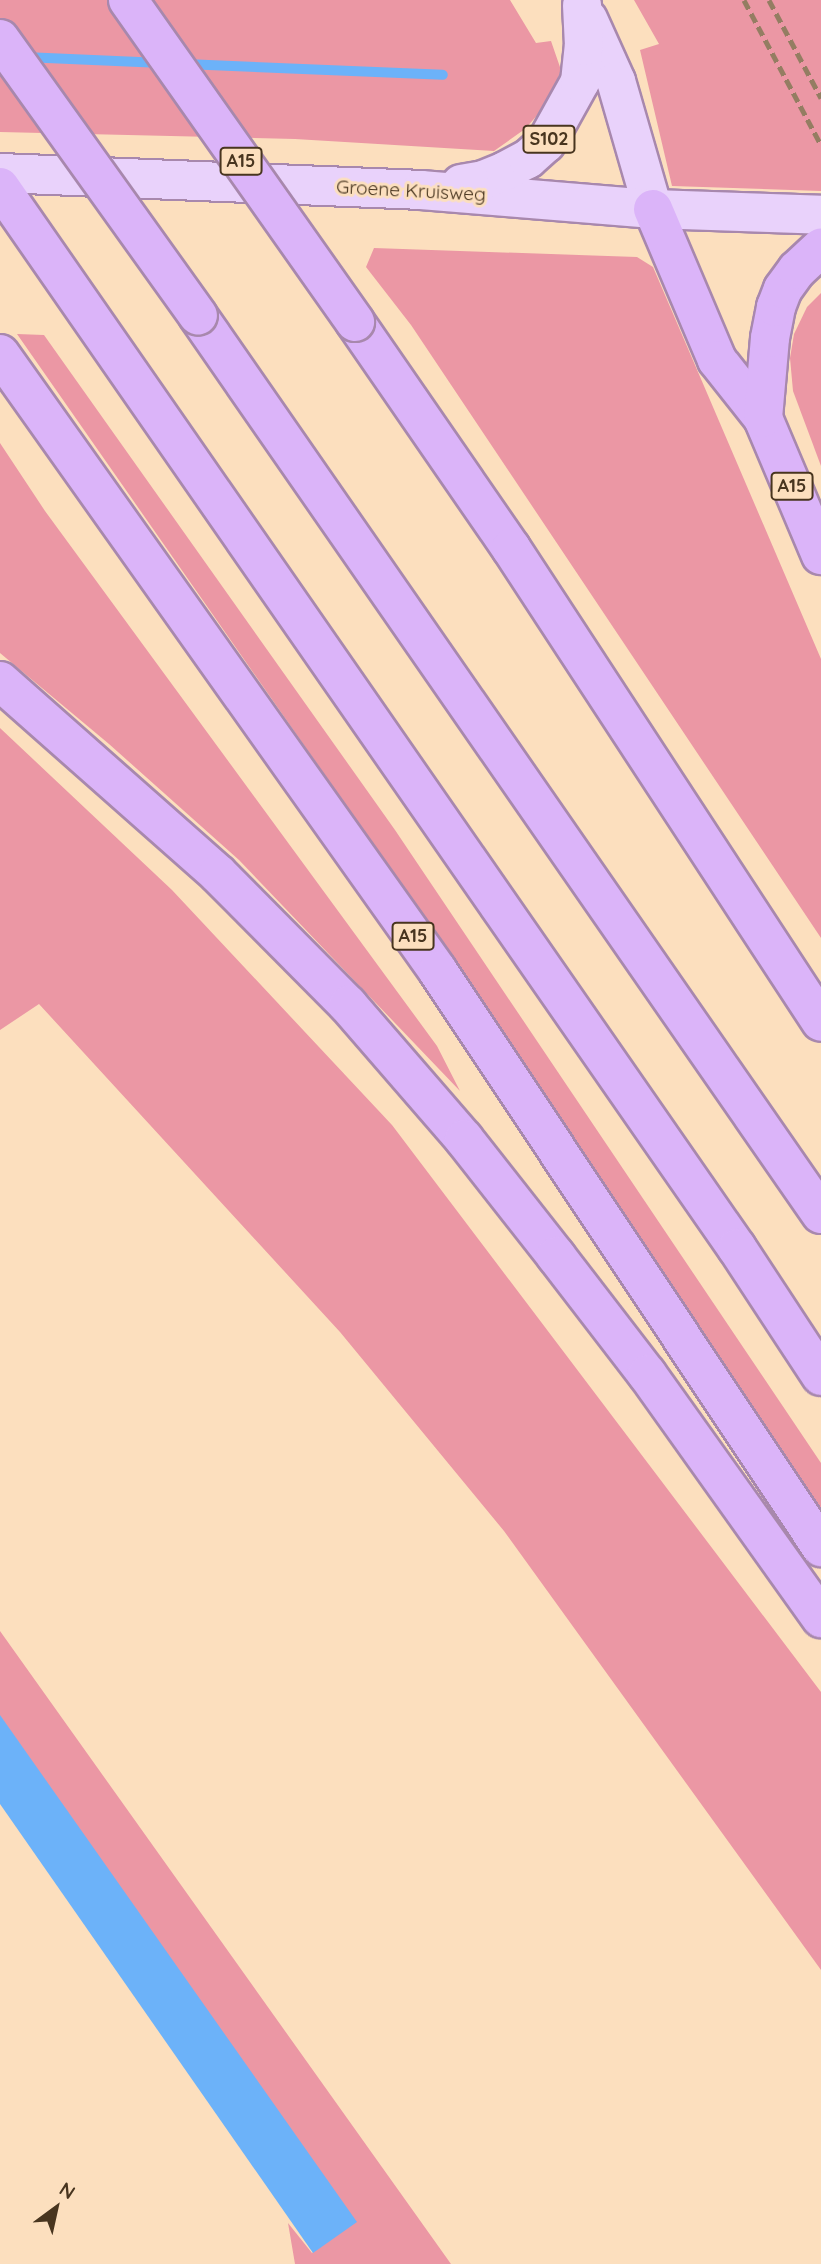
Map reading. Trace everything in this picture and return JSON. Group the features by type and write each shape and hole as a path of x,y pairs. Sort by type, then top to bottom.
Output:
{"highway":[{"name":"A15","path":"128,0 511,548 821,1022"},
{"path":"0,39 198,316 821,1214"},
{"path":"0,187 89,311 729,1237 821,1376"},
{"name":"A15","path":"653,209 717,360 763,418 821,555"},
{"name":"A15","path":"763,418 770,338 776,307 783,289 797,270 821,248"},
{"name":"A15","path":"0,354 438,971 821,1547"},
{"path":"0,681 218,874 348,1005 464,1139 581,1288 647,1374 821,1618"}],"main road":[{"name":"S102","path":"421,190 483,180 528,159 546,142 580,82 584,46 581,3"},
{"name":"S102","path":"581,3 616,80 653,209"},
{"name":"Groene Kruisweg","path":"0,173 421,190 653,209 821,215"}],"shaded area":[{"path":"0,0 510,0 536,43 551,41 561,70 549,102 525,129 494,151 295,139 0,132"},
{"path":"634,0 821,0 821,191 672,186 640,50 659,44"},
{"path":"374,248 637,257 653,267 821,659 821,938 411,325 366,267"},
{"path":"821,293 821,466 793,391 790,358 794,334 807,307"},
{"path":"17,334 44,335 395,830 821,1463 821,1513 352,814"},
{"path":"0,443 45,511 437,1046 460,1091 239,860 109,744 0,653"},
{"path":"0,728 172,890 392,1125 821,1692 821,1970 504,1531 340,1332 39,1004 0,1030"},
{"path":"0,1631 451,2264 295,2264 288,2223 312,2253 355,2222 0,1716"}],"water":[{"path":"0,1715 357,2222 313,2253 0,1804"}],"waterway":[{"path":"24,57 162,63"},
{"path":"185,64 443,75"}],"railway":[{"path":"744,0 821,145"},
{"path":"769,0 821,98"}]}
